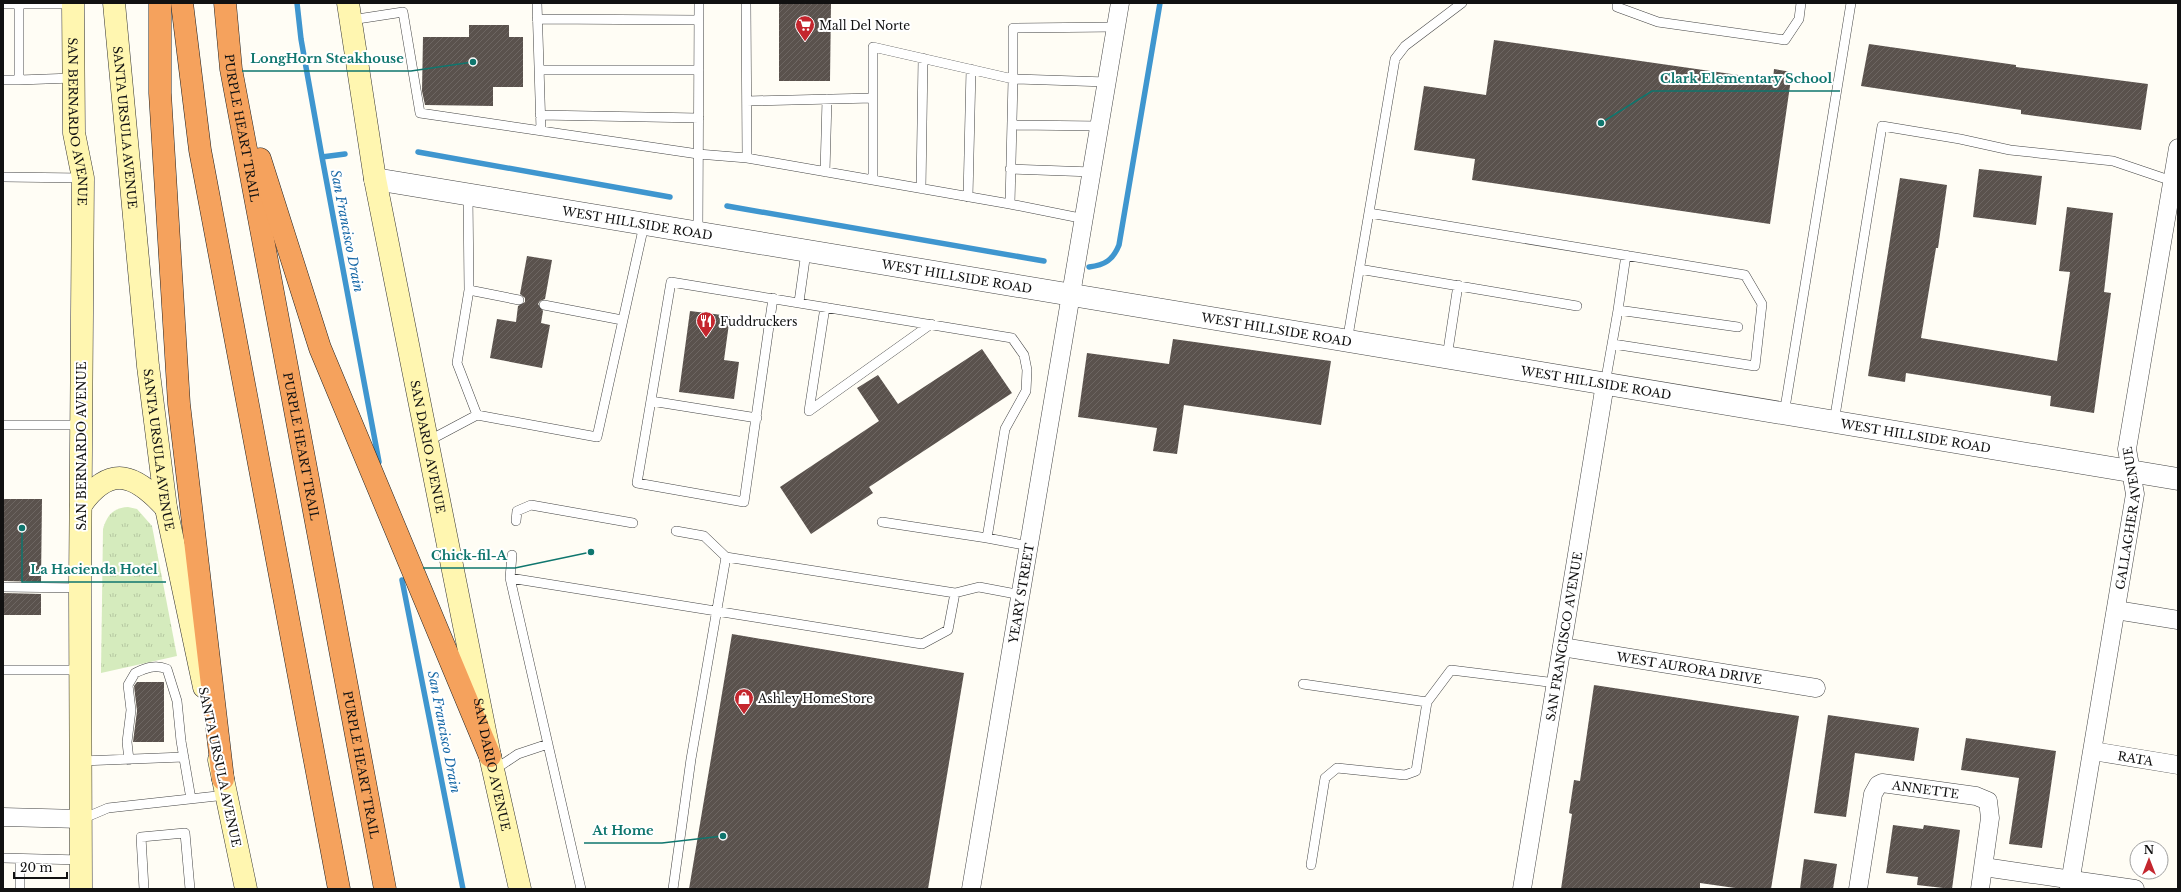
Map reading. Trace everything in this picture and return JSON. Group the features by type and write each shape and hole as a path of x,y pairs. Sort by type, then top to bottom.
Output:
{"highway":[{"path":"160,3 160,94 179,404 224,787"},
{"path":"182,3 200,150 339,889"},
{"name":"PURPLE HEART TRAIL","path":"225,3 231,68 385,889"},
{"path":"231,68 320,348 492,764"}],"main road":[{"name":"SANTA URSULA AVENUE","path":"114,3 148,366 166,508 246,889"},
{"name":"SAN BERNARDO AVENUE","path":"73,4 74,132 83,178 80,588 81,889"},
{"name":"SAN DARIO AVENUE","path":"350,12 376,180 492,764 520,889"},
{"path":"81,505 91,491 105,481 118,478 131,479 149,489 166,508"}],"street":[{"name":"YEARY STREET","path":"971,889 1072,297 1120,3"},
{"name":"GALLAGHER AVENUE","path":"2070,884 2135,494 2127,449 2175,182 2178,148"},
{"name":"WEST HILLSIDE ROAD","path":"376,180 1072,297 2178,479"},
{"name":"SAN FRANCISCO AVENUE","path":"1522,889 1605,384"},
{"path":"2116,610 2178,620"},
{"name":"WEST AURORA DRIVE","path":"1562,647 1816,688"},
{"name":"RATA","path":"2093,751 2178,765"},
{"name":"ANNETTE","path":"1858,889 1873,794 1878,785 1882,784 1976,796 1988,800 1990,818 1980,889"},
{"path":"3,817 81,819"},
{"path":"1984,867 2070,884 2135,889"}],"lane":[{"path":"408,3 403,12 420,113 698,154 747,158 1010,204 1085,219"},
{"path":"537,3 540,130"},
{"path":"698,234 699,3"},
{"path":"746,3 747,158"},
{"path":"1347,342 1395,59 1405,46 1462,3"},
{"path":"1617,5 1658,22 1786,40 1799,19 1800,3"},
{"path":"1784,414 1851,3"},
{"path":"3,4 73,4"},
{"path":"19,4 19,80"},
{"path":"350,12 403,12"},
{"path":"537,19 699,20"},
{"path":"1010,204 1013,28 1116,27"},
{"path":"873,180 873,47 1013,79 1107,82"},
{"path":"921,189 923,58"},
{"path":"968,197 971,69"},
{"path":"539,70 699,70"},
{"path":"3,80 73,78"},
{"path":"747,101 873,98"},
{"path":"825,172 827,99"},
{"path":"540,116 698,118"},
{"path":"1012,125 1100,126"},
{"path":"1834,422 1882,126 1960,139 2010,150 2113,161 2175,182"},
{"path":"1010,170 1093,172"},
{"path":"3,177 83,178"},
{"path":"468,195 469,290 457,363 477,415"},
{"path":"1368,213 1745,275 1762,304 1755,366 1613,344"},
{"path":"428,441 477,415 596,437 644,225"},
{"path":"799,302 806,252"},
{"path":"1605,384 1613,344 1626,255"},
{"path":"1359,269 1577,306"},
{"path":"773,298 744,502 637,483 671,282 799,302 1012,338 1024,355 1027,370 1026,391 1005,429 987,538"},
{"path":"1447,358 1458,285"},
{"path":"469,290 519,300"},
{"path":"544,305 622,320"},
{"path":"825,307 809,411 931,324"},
{"path":"1618,310 1738,327"},
{"path":"651,401 757,418"},
{"path":"3,425 81,425"},
{"path":"516,520 517,511 531,505 633,523"},
{"path":"882,522 1030,546"},
{"path":"676,531 704,536 726,557 955,593 979,587 1021,595"},
{"path":"512,555 510,578 581,889"},
{"path":"673,889 691,759 726,557"},
{"path":"510,578 922,644 948,630 955,593"},
{"path":"3,587 80,588"},
{"path":"128,760 127,742 131,710 128,685 134,672 147,667 161,667 167,669 177,701 191,799"},
{"path":"3,670 81,670"},
{"path":"1312,865 1325,778 1337,768 1405,775 1416,771 1427,702 1451,670 1556,683"},
{"path":"1303,684 1427,702"},
{"path":"492,764 548,744"},
{"path":"81,762 184,757"},
{"path":"81,819 108,808 191,799 224,787"},
{"path":"144,889 141,837 185,833 190,889"},
{"path":"3,858 81,860"},
{"path":"20,859 20,889"}],"green space":[{"path":"128,507 137,509 152,526 177,656 101,673 103,529 106,520 111,513 118,509"}],"building":[{"name":"Mall Del Norte","path":"779,3 831,3 830,81 779,81"},
{"path":"469,25 509,25 509,37 523,37 523,87 493,87 493,106 425,105 422,91 423,37 469,37"},
{"path":"1494,40 1773,80 1774,69 1792,72 1770,224 1472,180 1475,159 1414,150 1424,86 1486,95"},
{"path":"1869,44 2016,65 2016,67 2148,84 2141,130 2021,114 2021,110 1861,86"},
{"path":"1979,169 2042,176 2036,225 1973,217"},
{"path":"1900,178 1947,185 1938,248 1936,248 1921,338 2057,361 2070,272 2059,271 2067,207 2113,213 2104,292 2111,293 2094,413 2050,406 2051,396 1906,373 1905,382 1868,376"},
{"path":"527,256 552,260 545,299 540,301 538,304 543,311 541,323 550,325 542,368 490,358 497,319 516,322 518,306 525,302 525,298 520,294"},
{"name":"Fuddruckers","path":"690,311 730,316 724,360 739,362 734,399 679,392"},
{"path":"1173,339 1331,361 1321,425 1184,405 1177,454 1153,451 1157,428 1078,417 1087,353 1169,364"},
{"path":"982,349 1012,393 869,487 873,493 811,534 780,487 879,421 857,388 878,375 898,404"},
{"path":"3,499 42,499 41,582 4,581"},
{"path":"4,593 41,594 41,615 4,615"},
{"path":"732,634 964,673 928,889 689,889"},
{"path":"137,682 164,682 164,742 133,742 137,711 134,686"},
{"path":"1594,685 1799,716 1771,889 1742,889 1700,883 1700,889 1561,889 1572,814 1569,813 1574,780 1580,781"},
{"path":"1828,715 1919,728 1914,761 1855,753 1846,817 1814,813"},
{"path":"1966,738 2056,751 2042,848 2009,844 2019,778 1961,770"},
{"path":"1893,825 1923,829 1924,825 1960,830 1952,889 1917,885 1918,877 1886,873"},
{"path":"1804,859 1837,864 1833,889 1800,889"}],"waterway":[{"name":"San Francisco Drain","path":"297,3 301,39 322,157 379,462"},
{"path":"1089,267 1100,265 1108,261 1119,245 1160,3"},
{"path":"418,152 670,197"},
{"path":"322,157 345,154"},
{"path":"727,206 1044,261"},
{"name":"San Francisco Drain","path":"402,580 463,889"}],"place":[{"name":"Mall Del Norte","path":"805,42"},
{"name":"LongHorn Steakhouse","path":"473,62"},
{"name":"Clark Elementary School","path":"1601,123"},
{"name":"Fuddruckers","path":"706,338"},
{"name":"La Hacienda Hotel","path":"22,528"},
{"name":"Chick-fil-A","path":"591,552"},
{"name":"Ashley HomeStore","path":"744,715"},
{"name":"At Home","path":"723,836"}]}
